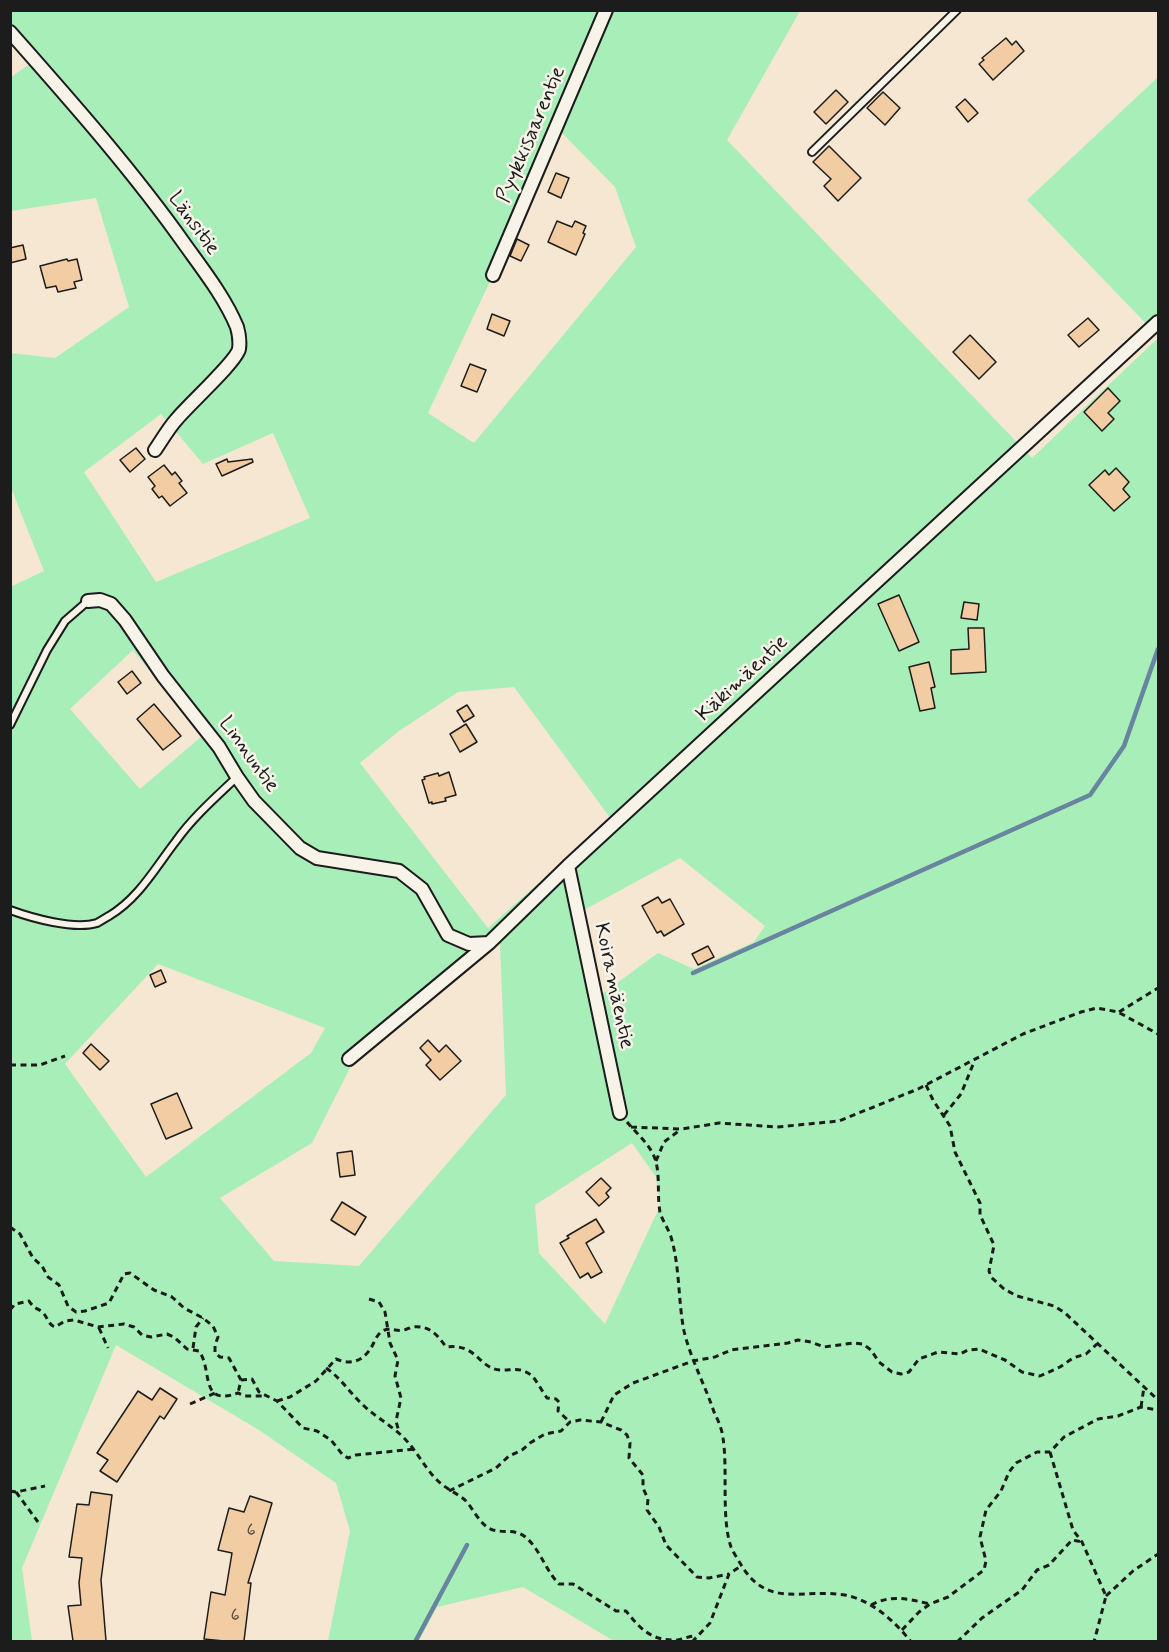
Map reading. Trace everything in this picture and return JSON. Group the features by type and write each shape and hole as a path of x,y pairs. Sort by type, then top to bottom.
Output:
{"street":[{"name":"Pyykkisaarentie","path":"493,275 606,10"},
{"name":"Länsitie","path":"10,32 114,153 172,225 212,282 237,328 240,341 238,352 233,360 175,420 155,450"},
{"name":"Käkimäentie","path":"349,1059 489,943 568,866 1158,322"},
{"name":"Linnuntie","path":"88,601 100,600 111,604 125,620 163,676 219,747 254,801 300,848 317,858 399,871 422,889 448,935 469,944 489,943"},
{"name":"Koiramäentie","path":"568,866 620,1113"}],"lane":[{"path":"812,152 957,10"},
{"path":"10,725 47,650 65,621 88,601"},
{"path":"10,910 26,916 66,924 96,923 105,918 123,907 153,875 184,831 237,777"}],"path":[{"path":"1118,1012 1158,988"},
{"path":"631,1127 682,1129 719,1122 777,1127 839,1121 926,1085 1023,1034 1097,1008 1118,1012 1158,1034"},
{"path":"10,1065 40,1065 65,1056"},
{"path":"944,1115 961,1094 975,1060"},
{"path":"926,1085 950,1126 955,1152 980,1203 980,1215 994,1245 989,1271 991,1277 1004,1289 1017,1296 1054,1306 1065,1313 1158,1400"},
{"path":"620,1113 645,1143 656,1161 660,1213 671,1237 684,1330 693,1361 723,1436 730,1546 741,1566 758,1584 772,1592 789,1596 818,1593 847,1596 871,1605 902,1630 910,1641"},
{"path":"656,1161 664,1142 682,1129"},
{"path":"10,1227 20,1234 27,1250 42,1266 48,1277 59,1286 68,1306 76,1312 109,1302 124,1274 130,1274 154,1290 172,1297 184,1308 203,1318 218,1332 215,1353 220,1357 229,1358 241,1380 238,1393"},
{"path":"369,1299 379,1302 385,1312 390,1343 398,1360 395,1376 401,1398 396,1421 400,1433"},
{"path":"10,1310 15,1304 29,1301 34,1308 43,1312 50,1325 55,1327 65,1321 74,1320 98,1327 124,1324 134,1327 142,1335 152,1337 167,1334 187,1349 193,1348 199,1351 203,1356 208,1384 215,1393 227,1397 238,1393 245,1396 265,1396"},
{"path":"74,1320 76,1312"},
{"path":"193,1348 196,1327 203,1318"},
{"path":"98,1327 108,1348"},
{"path":"277,1401 290,1397 316,1381 336,1359 346,1363 357,1362 370,1350 380,1333 388,1328 403,1330 410,1327 422,1327 435,1332 446,1347 456,1345 470,1350 489,1366 500,1370 514,1368 532,1376 547,1398 556,1399 559,1402 558,1412 570,1422"},
{"path":"601,1422 615,1395 633,1383 731,1350 798,1340 824,1347 863,1344 871,1350 879,1362 892,1372 901,1374 909,1372 919,1359 938,1352 960,1354 968,1350 980,1349 1005,1360 1022,1372 1040,1376 1073,1358 1086,1354 1097,1344"},
{"path":"327,1368 340,1378 362,1404 400,1433 415,1449 434,1477 449,1491 465,1501 484,1524 493,1530 510,1530 524,1536 535,1547 552,1577 559,1584 573,1584 616,1611 626,1611 635,1623 655,1638 681,1640 688,1636 696,1636"},
{"path":"241,1380 252,1379 259,1392 277,1401 303,1428 317,1431 331,1440 348,1458 356,1455 415,1449"},
{"path":"1142,1407 1144,1387"},
{"path":"190,1404 215,1393"},
{"path":"902,1630 919,1612 930,1604 948,1598 984,1570 986,1560 980,1537 986,1510 1016,1463 1038,1452 1050,1452 1064,1437 1098,1419 1118,1416 1142,1407 1158,1410"},
{"path":"449,1491 496,1468 509,1456 545,1434 561,1431 570,1422 580,1420 601,1422 627,1435 630,1443 629,1458 643,1475 643,1488 648,1498 647,1510 659,1527 666,1545 697,1576 709,1578 729,1574 741,1566"},
{"path":"1050,1452 1073,1530 1082,1542 1106,1596"},
{"path":"10,1491 16,1492 45,1486"},
{"path":"16,1492 38,1522"},
{"path":"957,1641 982,1618 1022,1590 1037,1570 1049,1565 1072,1540 1082,1542"},
{"path":"1094,1641 1106,1596 1133,1571 1158,1554"},
{"path":"692,1641 710,1623 729,1574"},
{"path":"871,1605 881,1600 900,1597 930,1604"}],"green space":[{"path":"11,11 800,11 727,140 1032,458 1158,338 1158,1641 614,1641 523,1587 437,1607 419,1641 328,1641 350,1531 336,1483 259,1430 116,1345 22,1568 32,1641 11,1641 10,587 44,571 11,488 11,353 55,358 129,307 96,198 11,211 10,78 35,60 11,32","holes":["557,128 615,187 636,247 474,443 428,413 493,275","161,414 203,464 273,433 310,518 156,582 84,472","133,650 202,736 140,789 70,709","514,687 611,819 488,928 360,763 399,731 458,692","680,858 765,926 754,942 694,969 658,953 602,994 582,911","500,944 506,1095 359,1266 274,1261 220,1198 312,1143 352,1064","158,964 325,1028 311,1053 146,1177 65,1064","632,1143 656,1177 660,1206 605,1324 539,1253 535,1205"]},
{"path":"1158,77 1158,336 1027,200"}],"building":[{"path":"1006,38 1012,45 1016,41 1024,51 993,80 979,64 984,60 982,58"},
{"path":"836,90 848,102 826,124 814,112"},
{"path":"883,92 900,108 885,125 867,108"},
{"path":"965,99 978,113 968,122 956,107"},
{"path":"829,146 861,178 838,201 824,186 831,179 813,162"},
{"path":"556,173 569,178 561,198 548,192"},
{"path":"557,221 572,227 575,221 586,226 576,255 548,242"},
{"path":"517,239 529,245 521,261 510,256"},
{"path":"23,245 26,259 10,263 10,248"},
{"path":"67,259 68,261 77,259 82,280 74,282 76,288 58,292 56,286 46,288 40,266"},
{"path":"492,314 510,321 504,336 487,329"},
{"path":"1088,318 1099,330 1079,347 1068,335"},
{"path":"970,335 996,362 979,379 953,352"},
{"path":"470,364 486,370 477,392 461,386"},
{"path":"1108,388 1120,401 1108,413 1114,419 1102,431 1084,412"},
{"path":"136,448 145,459 130,472 120,460"},
{"path":"227,459 228,462 252,459 253,462 222,476 216,464"},
{"path":"164,465 172,475 175,472 182,481 179,483 187,493 170,506 152,489 155,486 148,477"},
{"path":"1116,468 1129,482 1123,489 1130,497 1114,511 1089,485 1105,470 1109,475"},
{"path":"899,595 919,642 899,651 878,604"},
{"path":"964,602 979,604 977,620 961,618"},
{"path":"968,628 984,628 986,672 951,674 951,650 969,649"},
{"path":"929,662 935,687 931,688 935,708 920,711 909,667"},
{"path":"132,671 141,683 127,694 118,682"},
{"path":"154,704 181,736 163,750 137,719"},
{"path":"467,705 474,716 464,722 457,711"},
{"path":"466,724 477,742 460,752 450,734"},
{"path":"449,772 456,795 445,798 446,801 429,803 422,780 425,779 424,777 438,773 439,776"},
{"path":"658,897 662,903 670,899 684,924 664,936 661,931 657,933 642,906"},
{"path":"708,946 714,957 698,965 692,954"},
{"path":"161,970 166,982 155,987 150,975"},
{"path":"428,1040 439,1052 446,1045 461,1061 440,1080 426,1065 431,1060 420,1048"},
{"path":"91,1044 109,1061 100,1070 83,1053"},
{"path":"177,1093 192,1128 166,1139 151,1104"},
{"path":"352,1151 355,1175 340,1177 337,1153"},
{"path":"601,1178 611,1188 606,1193 609,1197 599,1206 586,1192"},
{"path":"342,1202 366,1217 355,1235 331,1220"},
{"path":"596,1219 604,1232 586,1243 602,1272 591,1278 588,1273 580,1278 560,1243 569,1238 567,1236"},
{"path":"160,1388 177,1399 164,1419 160,1416 117,1482 100,1471 108,1460 97,1453 138,1391 152,1400"},
{"path":"91,1492 112,1495 101,1580 106,1641 73,1641 68,1606 81,1605 79,1583 82,1558 69,1557 77,1504 89,1505"},
{"path":"250,1496 272,1503 248,1583 251,1583 244,1641 204,1639 211,1592 225,1595 232,1553 218,1550 229,1508 244,1512"}],"waterway":[{"path":"693,973 1090,795 1124,746 1158,649"},
{"path":"415,1642 467,1545"}]}
